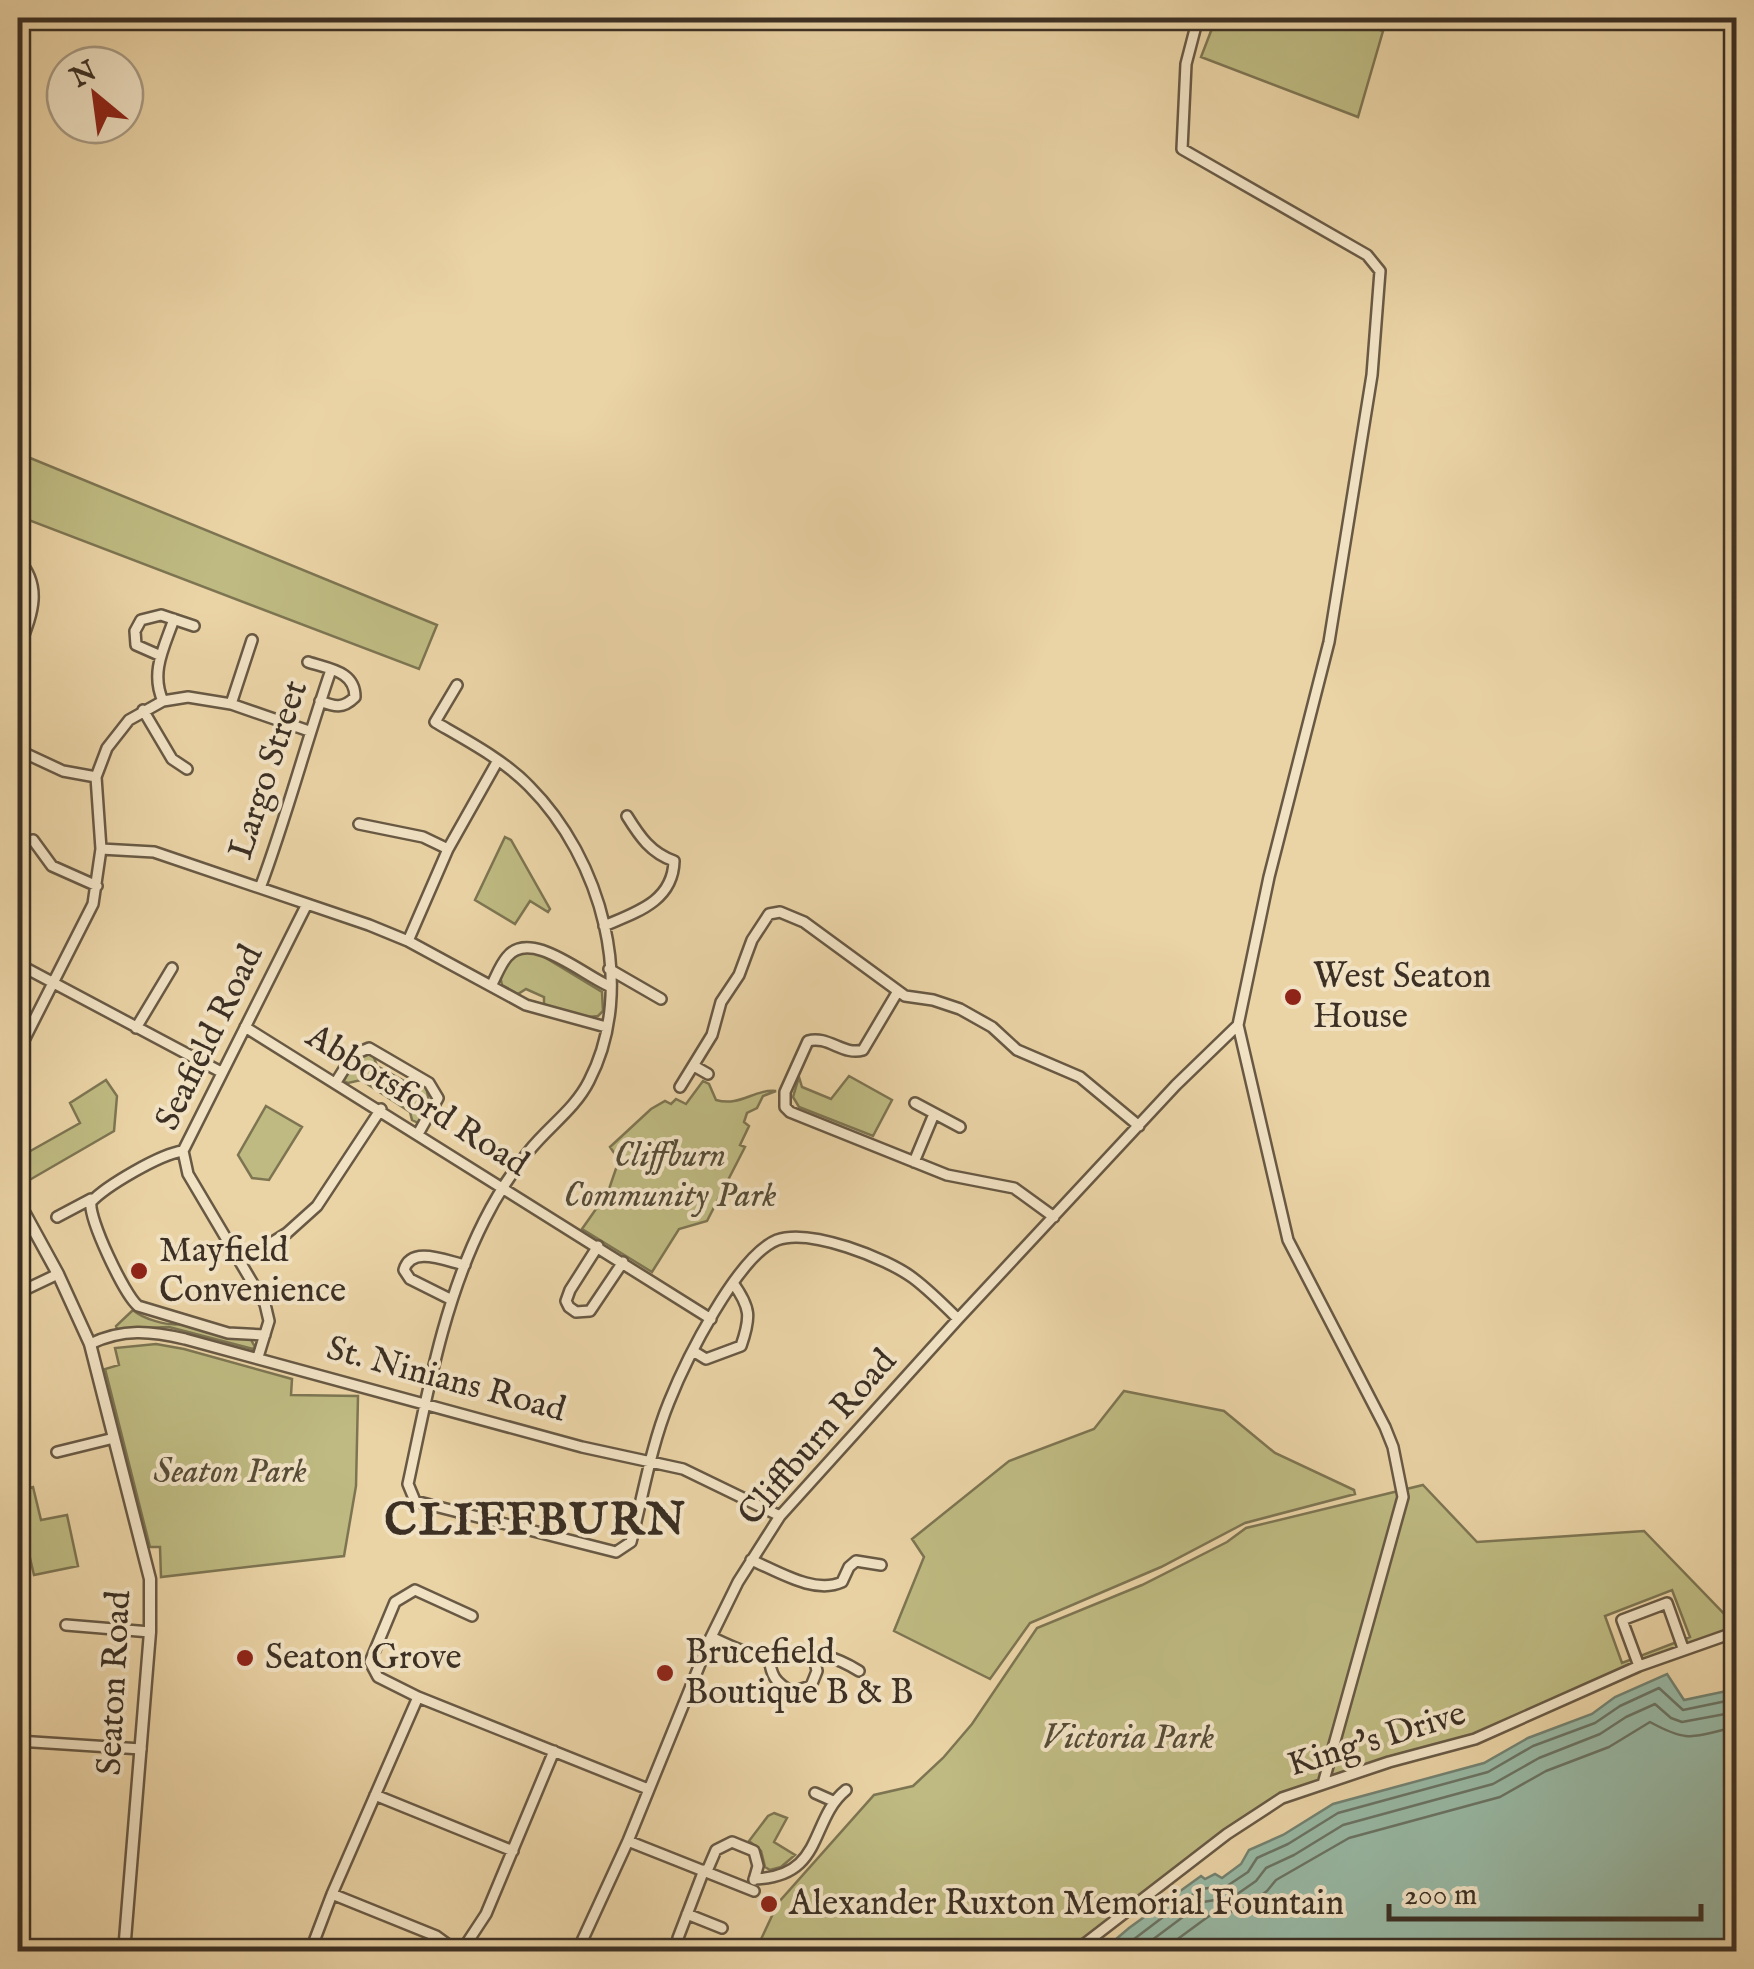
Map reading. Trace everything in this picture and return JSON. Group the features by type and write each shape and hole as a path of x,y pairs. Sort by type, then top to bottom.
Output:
{"street":[{"path":"1198,18 1186,64 1182,150 1367,255 1380,271 1372,374 1330,642 1269,877 1238,1025 1288,1240 1384,1426 1393,1447 1402,1497 1323,1784"},
{"path":"18,559 30,575 35,594 18,651"},
{"path":"161,656 136,645 135,631 141,620 150,615 194,626"},
{"path":"163,701 155,684 174,619"},
{"path":"230,704 252,640"},
{"path":"308,662 345,674 352,681 356,697 347,706 336,708 320,701"},
{"name":"Largo Street","path":"260,888 289,810 330,670"},
{"path":"458,685 435,722 526,782 570,839 585,866 604,926 609,986 602,1046 588,1084 528,1152 504,1187 465,1264 452,1300 408,1484 415,1501 616,1552 631,1542 668,1404 694,1351 747,1262 778,1240 827,1240 902,1271 958,1318"},
{"path":"18,1052 93,904 102,849 96,777 107,748 129,720 163,701 188,696 230,704 310,732"},
{"path":"143,710 172,759 188,769"},
{"path":"18,750 63,771 96,777"},
{"path":"408,941 448,849 497,762"},
{"path":"604,926 645,907 674,880 674,861 658,856 628,816"},
{"path":"359,824 423,837 448,849"},
{"path":"33,840 52,866 97,886"},
{"path":"102,849 154,852 307,904 408,941 526,1006 606,1027"},
{"name":"Seafield Road","path":"258,1357 269,1321 266,1304 188,1174 182,1151 307,904"},
{"path":"680,1088 712,1035 721,1002 739,976 752,940 769,914 780,912 804,922 905,996 960,1009 992,1027 1017,1050 1080,1078 1138,1126"},
{"path":"491,986 508,955 521,946 540,948 609,986"},
{"path":"18,964 222,1072"},
{"path":"136,1028 172,968"},
{"path":"609,969 661,999"},
{"path":"898,991 864,1050 855,1053 821,1039 808,1041 783,1099 790,1112 946,1175 1014,1188 1054,1217"},
{"name":"Cliffburn Road","path":"576,1952 628,1841 711,1637 751,1560 780,1516 958,1318 1238,1025"},
{"name":"Abbotsford Road","path":"246,1027 712,1319"},
{"path":"336,1082 353,1055 369,1048 429,1083 438,1098 418,1134"},
{"path":"694,1066 708,1074"},
{"path":"915,1103 960,1127"},
{"path":"241,1262 287,1233 317,1206 381,1109"},
{"path":"914,1162 934,1114"},
{"path":"57,1217 182,1151"},
{"path":"94,1198 90,1214 105,1243 109,1262 130,1300 138,1306 228,1333 265,1335"},
{"name":"Seaton Road","path":"18,1202 58,1274 90,1344 150,1578 150,1632 124,1952"},
{"path":"598,1246 568,1295 569,1308 590,1311 623,1262"},
{"path":"452,1300 410,1278 404,1270 406,1262 423,1256 465,1264"},
{"path":"18,1294 58,1274"},
{"path":"694,1351 706,1360 741,1346 749,1323 746,1301 733,1284"},
{"name":"St. Ninians Road","path":"90,1344 105,1337 152,1331 258,1357 683,1470 780,1516"},
{"path":"57,1452 114,1438"},
{"path":"751,1560 784,1576 833,1586 842,1582 856,1561 881,1564"},
{"path":"472,1616 415,1590 394,1602 370,1662 378,1677 418,1697 648,1789"},
{"path":"1639,1666 1622,1620 1667,1603 1683,1648"},
{"path":"66,1625 150,1632"},
{"name":"King's Drive","path":"1074,1952 1227,1834 1282,1798 1390,1762 1476,1740 1639,1666 1728,1635"},
{"path":"711,1637 769,1658 813,1653 838,1658 859,1671"},
{"path":"769,1658 776,1683 792,1692 811,1686 817,1671 813,1653"},
{"path":"310,1952 418,1697"},
{"path":"18,1741 140,1749"},
{"path":"332,1894 436,1936 459,1952 486,1914 554,1751"},
{"path":"628,1841 753,1886 788,1871 806,1855 821,1832 833,1801 846,1790"},
{"path":"816,1793 833,1801"},
{"path":"375,1796 512,1851"},
{"path":"678,1938 716,1850 732,1842 754,1851 758,1866 753,1886"},
{"path":"687,1914 722,1928"}],"green space":[{"path":"1216,18 1346,18 1383,31 1358,117 1201,57"},
{"path":"18,453 437,625 419,669 18,516"},
{"path":"505,837 511,840 550,909 548,912 530,901 515,924 475,900"},
{"path":"531,949 602,992 603,1011 598,1016 581,1018 544,1005 544,997 526,989 518,994 502,985 500,976 511,954"},
{"path":"372,1052 377,1066 417,1088 426,1086 430,1107 418,1123 412,1120 410,1112 361,1080 344,1081 356,1055"},
{"path":"849,1076 892,1100 873,1136 799,1107 793,1097 799,1077 802,1087 831,1099"},
{"path":"106,1080 117,1096 114,1131 26,1182 18,1158 80,1123 70,1103"},
{"name":"Cliffburn Community Park","path":"703,1081 709,1084 716,1100 725,1102 776,1091 763,1096 757,1108 747,1113 744,1122 749,1126 740,1145 745,1147 707,1221 679,1229 652,1272 582,1229 608,1192 619,1160 610,1147 665,1101 671,1104 676,1099 686,1104"},
{"path":"266,1106 302,1127 269,1180 252,1178 238,1155"},
{"path":"133,1310 162,1323 250,1338 255,1347 169,1327 117,1329"},
{"name":"Seaton Park","path":"156,1344 292,1379 291,1395 358,1396 356,1486 344,1556 161,1577 160,1547 150,1547 105,1369 119,1365 115,1348"},
{"path":"1124,1391 1224,1411 1275,1453 1354,1490 1355,1494 1245,1523 1161,1567 1030,1623 990,1679 894,1631 924,1557 912,1539 1009,1461 1094,1429"},
{"name":"Victoria Park","path":"1423,1485 1477,1542 1644,1531 1730,1620 1727,1635 1683,1648 1475,1739 1282,1798 1076,1951 755,1952 778,1903 874,1795 913,1786 943,1758 972,1724 1037,1628 1142,1585 1227,1542 1246,1528","holes":["1672,1590 1690,1637 1622,1663 1605,1616"]},
{"path":"33,1487 41,1520 67,1515 78,1566 34,1575 22,1524 18,1525 18,1491"},
{"path":"774,1813 787,1818 774,1842 795,1855 781,1867 770,1870 765,1867 761,1851 749,1841"}],"water":[{"path":"1667,1674 1684,1700 1736,1689 1736,1951 1102,1951 1201,1876 1205,1879 1215,1874 1222,1878 1241,1864 1249,1850 1283,1835 1333,1804 1484,1763 1528,1738 1592,1714 1615,1697"}],"place":[{"name":"West Seaton House","path":"1293,997"},
{"name":"Mayfield Convenience","path":"139,1271"},
{"name":"Seaton Grove","path":"245,1658"},
{"name":"Brucefield Boutique B & B","path":"665,1673"},
{"name":"Alexander Ruxton Memorial Fountain","path":"769,1904"}],"district":[{"name":"CLIFFBURN","path":"536,1521"}]}
